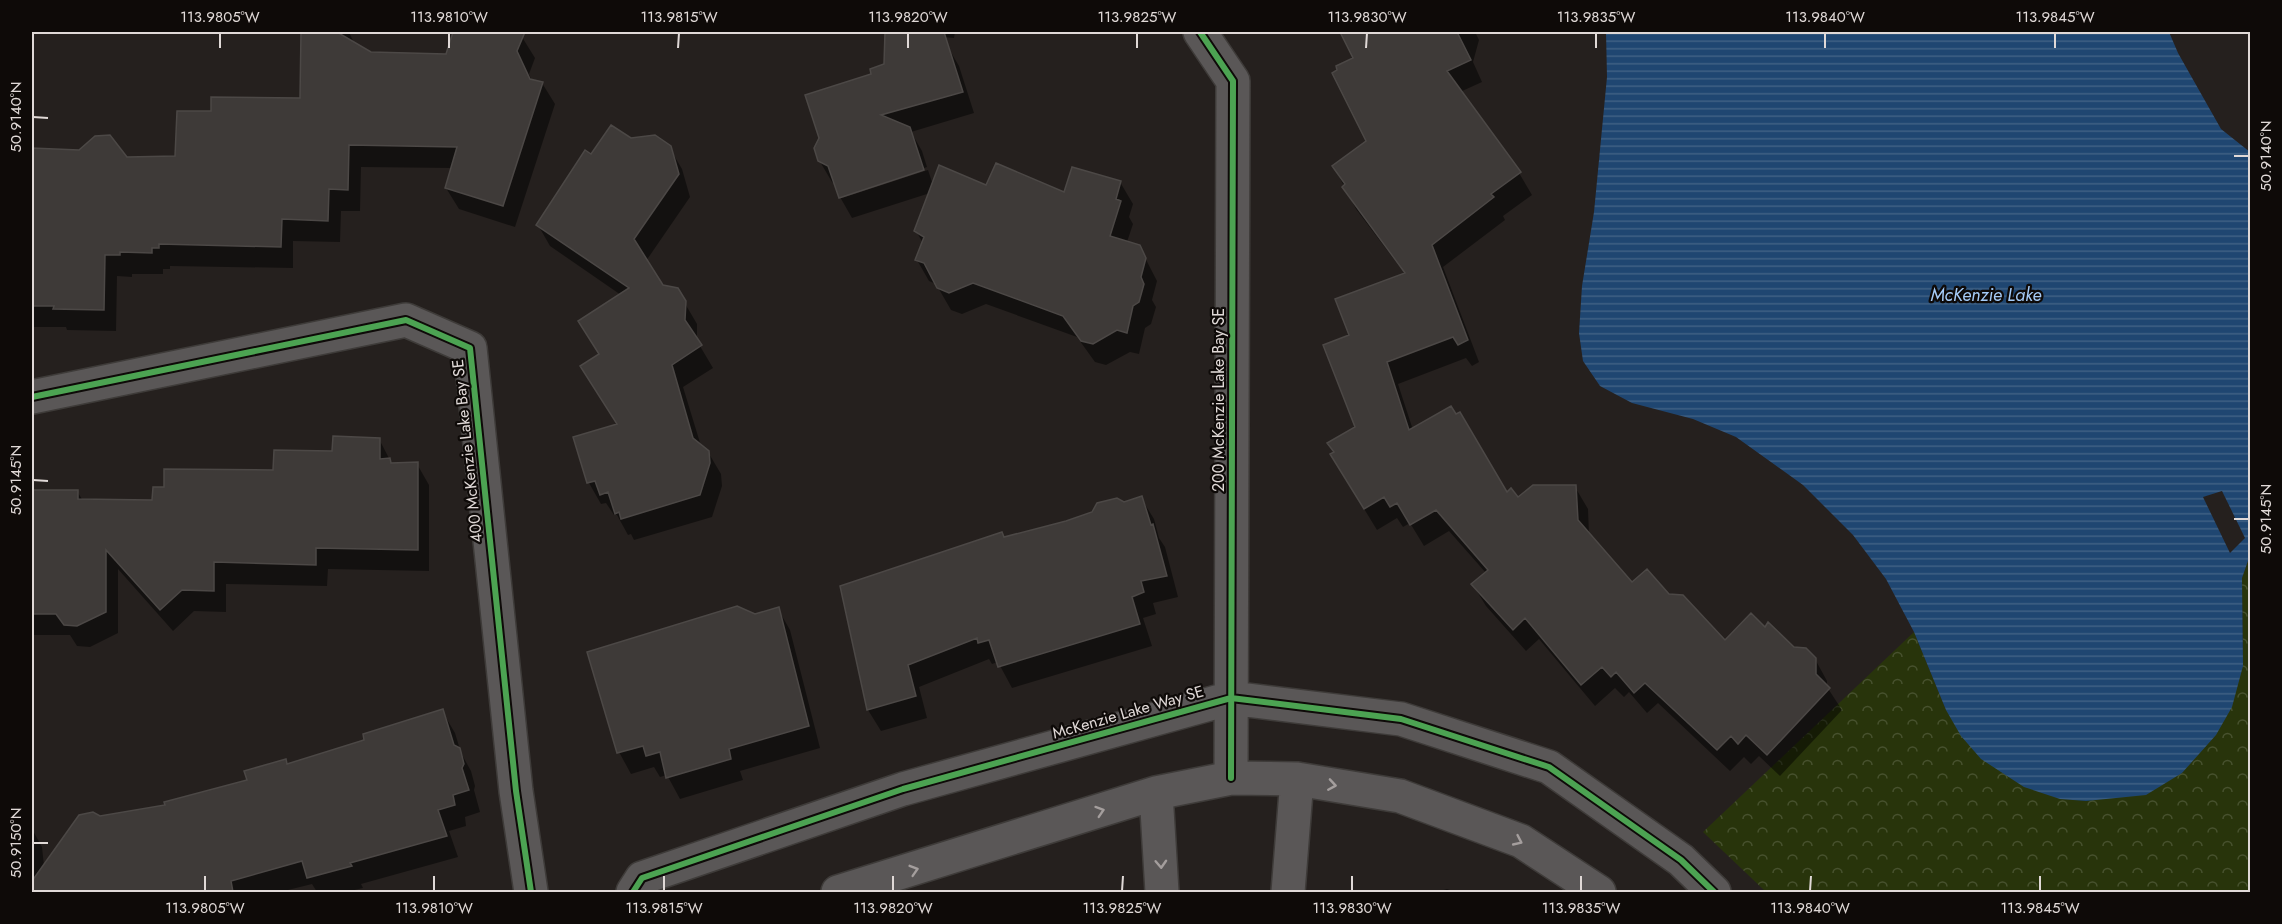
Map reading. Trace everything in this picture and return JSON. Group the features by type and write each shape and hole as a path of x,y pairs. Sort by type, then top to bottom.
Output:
{"street":[{"name":"200 McKenzie Lake Bay SE","path":"1200,32 1233,81 1231,778"},
{"name":"400 McKenzie Lake Bay SE","path":"32,397 406,320 470,348 516,791 531,892"},
{"name":"McKenzie Lake Way SE","path":"633,892 642,878 903,789 1231,698 1401,719 1549,766 1681,860 1714,892"},
{"path":"838,892 1156,793 1231,778 1297,779 1400,796 1521,841 1599,892"},
{"path":"1288,892 1297,779"},
{"path":"1156,793 1162,892"}],"green space":[{"path":"2250,555 2250,892 1766,892 1703,832 1914,632 1946,710 2243,666 2242,578"}],"water":[{"name":"McKenzie Lake","path":"1606,32 2169,32 2178,53 2221,129 2250,152 2250,555 2242,578 2243,666 2232,707 2216,735 2182,773 2146,795 2086,801 2060,799 2024,787 1981,759 1961,736 1946,710 1914,632 1886,579 1853,535 1803,485 1736,437 1693,419 1632,403 1600,386 1583,361 1579,333 1582,286 1594,212 1607,77"}],"pier":[{"path":"2222,491 2245,538 2230,553 2203,497"}],"building":[{"path":"301,32 337,32 371,52 446,54 453,32 525,32 517,51 530,79 543,82 503,206 445,188 457,147 349,145 348,190 329,189 328,221 282,219 281,247 159,244 159,248 152,248 152,253 120,252 120,255 105,255 104,310 53,309 54,306 32,306 32,148 79,150 95,136 110,135 127,157 175,156 177,111 211,111 211,97 300,98"},
{"path":"885,32 944,32 963,92 881,115 910,127 924,170 839,198 828,166 818,161 814,148 819,138 805,95 871,74 870,69 884,64"},
{"path":"1340,32 1457,32 1471,60 1447,71 1521,172 1491,194 1494,197 1432,245 1468,340 1458,345 1453,337 1387,362 1409,430 1451,406 1456,414 1460,412 1507,492 1511,488 1518,497 1533,485 1576,485 1578,520 1632,582 1647,569 1669,594 1683,595 1725,640 1751,613 1765,627 1768,622 1794,647 1806,648 1816,658 1816,674 1830,688 1767,755 1746,735 1738,744 1731,736 1717,750 1645,683 1634,693 1616,672 1611,677 1602,667 1581,685 1525,618 1513,630 1471,584 1488,570 1436,510 1410,525 1397,503 1390,507 1384,497 1364,509 1330,454 1334,452 1327,443 1355,427 1323,345 1349,335 1335,299 1405,273 1342,187 1345,184 1332,166 1366,141 1332,73 1337,70 1336,66 1353,58"},
{"path":"611,125 631,138 655,135 671,146 679,174 634,239 663,285 678,288 686,301 685,320 702,345 672,365 693,438 709,451 710,463 700,495 621,519 619,512 615,514 608,492 600,495 595,481 587,483 573,437 617,424 580,366 599,354 578,321 629,288 536,225 585,150 591,154"},
{"path":"996,163 1064,192 1072,167 1121,181 1116,199 1121,201 1110,236 1140,245 1146,258 1141,277 1144,284 1139,302 1133,306 1127,333 1117,330 1093,344 1081,341 1063,316 973,283 949,293 937,288 924,263 915,260 924,237 914,231 939,165 986,185"},
{"path":"333,436 380,438 380,459 390,458 391,463 418,462 418,550 316,548 316,565 214,562 214,591 182,590 160,610 106,550 106,612 77,626 64,625 56,614 32,614 32,490 78,490 78,499 152,500 153,487 164,487 164,469 273,470 274,450 332,451"},
{"path":"1142,496 1151,525 1153,524 1167,576 1141,581 1144,592 1132,597 1140,624 998,667 989,640 978,643 977,638 908,665 916,696 867,710 840,586 1002,532 1004,537 1066,521 1092,512 1097,503 1117,498 1124,502"},
{"path":"737,606 755,614 779,607 809,726 729,749 731,759 666,778 660,752 646,756 643,746 617,753 587,652"},
{"path":"443,709 454,745 460,748 464,764 462,768 469,790 453,795 455,805 438,810 447,836 350,863 352,866 307,878 302,861 231,881 233,892 32,892 32,881 79,815 93,812 100,816 165,805 164,802 247,780 244,771 286,759 287,764 364,740 363,734"}],"cycle path":[{"path":"1200,32 1233,81 1231,778"},
{"path":"32,397 406,320 470,348 516,791 531,892"},
{"path":"633,892 642,878 903,789 1231,698 1401,719 1549,767 1681,860 1714,892"}]}
